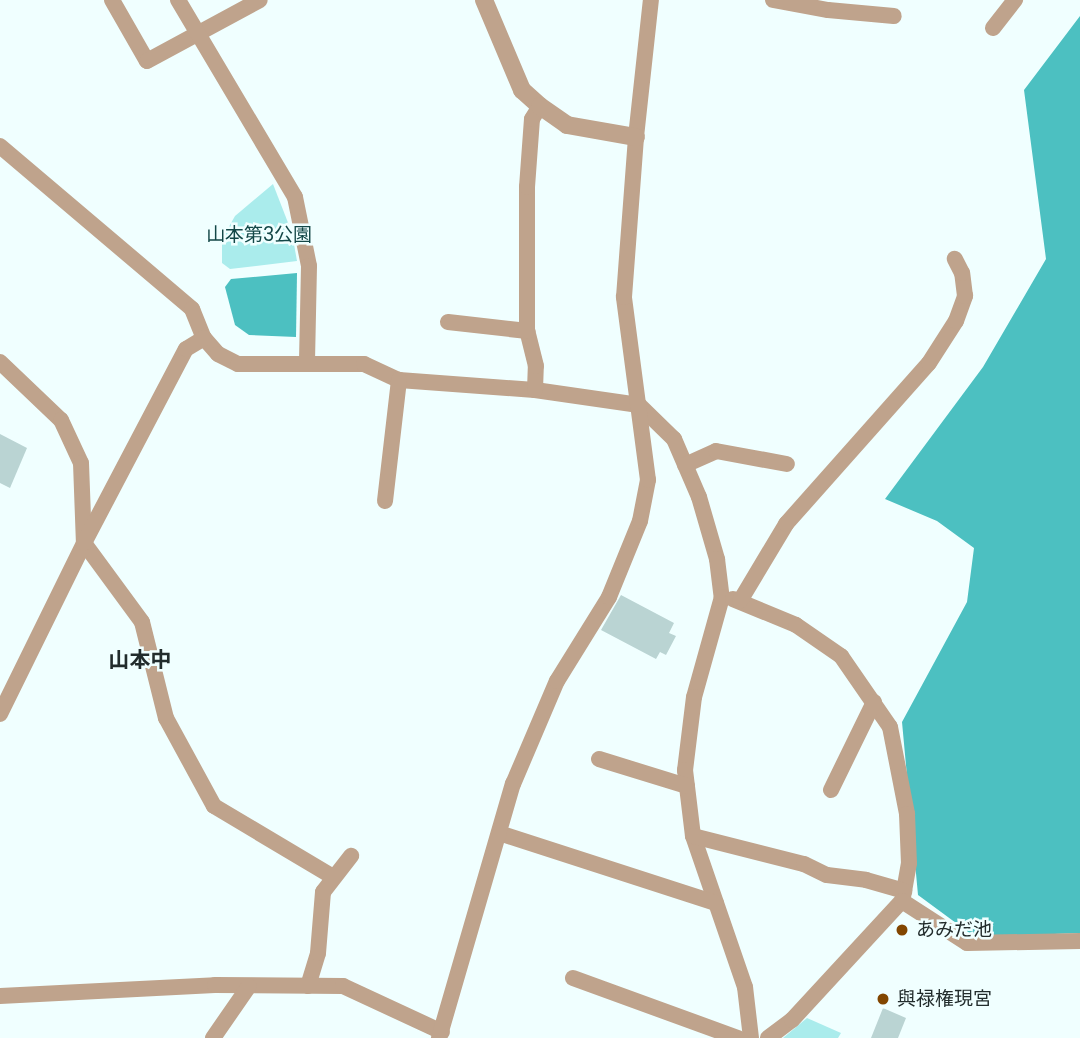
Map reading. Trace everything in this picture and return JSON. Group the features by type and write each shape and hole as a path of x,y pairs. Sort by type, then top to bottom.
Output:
{"street":[{"path":"113,0 147,61 200,35 260,0"},
{"path":"178,0 295,197 309,266 307,364"},
{"path":"484,0 522,90 567,125 636,137"},
{"path":"0,996 248,986 343,986 440,1035 513,784 533,732 557,681 609,597 640,521 648,480 624,297 636,137 651,0"},
{"path":"773,0 828,10 894,16"},
{"path":"993,28 1015,0"},
{"path":"535,390 536,366 527,331 527,187 533,119 540,106"},
{"path":"0,146 192,309 204,338 218,354 238,364 365,364 399,380 535,390 639,405 674,439 699,497 717,559 722,597 694,696 685,770 693,835 745,987 751,1038"},
{"path":"740,601 786,524 929,363 956,321 965,296 962,273 955,258"},
{"path":"448,322 527,331"},
{"path":"0,714 84,543 186,349 204,338"},
{"path":"0,362 61,420 81,463 84,543 142,622 166,718 214,806 333,877"},
{"path":"385,501 399,380"},
{"path":"685,465 716,451 787,464"},
{"path":"722,597 740,601 796,625 841,656 890,727 907,814 909,863 903,896 792,1020 768,1038"},
{"path":"831,790 874,702"},
{"path":"598,760 687,786"},
{"path":"499,833 716,903"},
{"path":"693,835 804,864 827,875 866,880 903,896 967,943 1080,941"},
{"path":"308,986 320,943 323,892 351,856"},
{"path":"573,978 738,1038"},
{"path":"213,1038 248,986"}],"green space":[{"name":"山本第3公園","path":"273,184 292,233 297,261 230,269 222,263 222,239 235,216"},
{"path":"807,1018 841,1033 838,1038 783,1038"}],"shaded area":[{"path":"1080,16 1080,933 975,937 918,895 902,722 967,602 974,548 937,521 885,499 983,367 1046,259 1024,90"},
{"path":"297,273 296,337 249,335 235,325 225,287 231,279"}],"building":[{"path":"0,434 27,448 10,488 0,483"},
{"path":"621,595 674,623 669,633 676,636 666,655 660,652 656,659 601,630"},
{"path":"883,1008 906,1018 898,1038 871,1038"}],"place":[{"name":"あみだ池","path":"902,930"},
{"name":"與禄権現宮","path":"883,999"}],"district":[{"name":"山本中","path":"140,660"}]}
